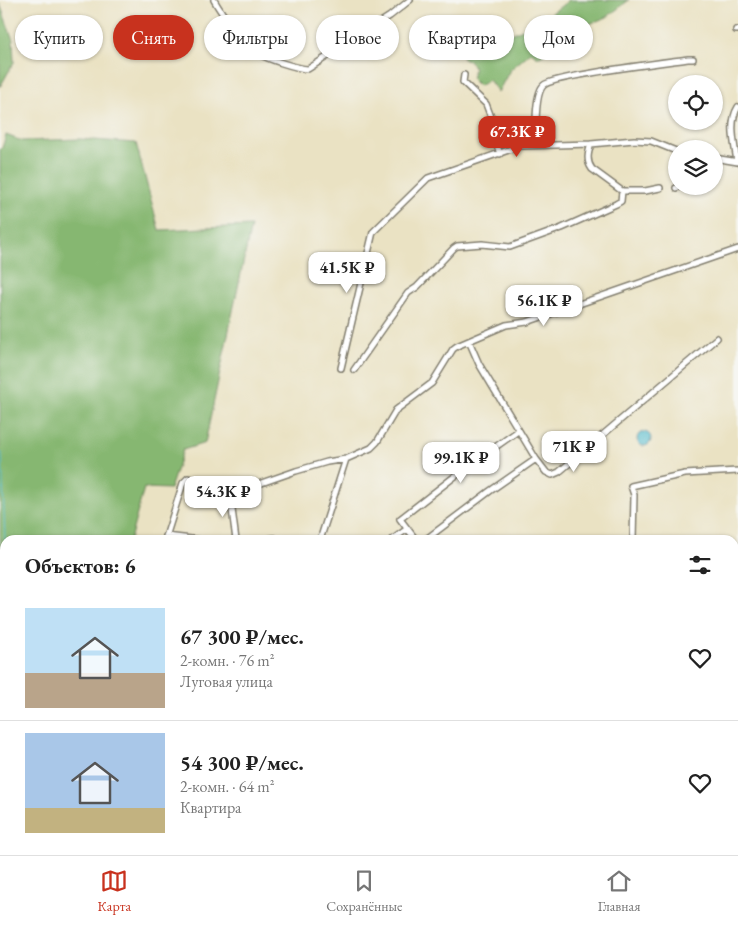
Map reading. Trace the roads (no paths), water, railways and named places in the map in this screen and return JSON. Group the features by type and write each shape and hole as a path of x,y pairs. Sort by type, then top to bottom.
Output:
{"street":[{"path":"214,0 229,23 257,54 296,68 308,69 390,16 410,0"},
{"path":"536,145 539,92 543,85 550,81 693,59"},
{"path":"464,75 463,82 486,104 497,133 493,134 500,154"},
{"path":"723,160 738,162 733,118 738,107"},
{"path":"341,368 372,232 428,178 520,146 591,144 634,140 651,141 668,148"},
{"path":"591,144 587,158 589,165 622,191 645,191 660,188"},
{"path":"354,370 408,293 417,287 454,248 457,246 482,244 507,247 532,240 616,204 621,201 622,191"},
{"path":"167,535 185,479 191,478 230,494 296,471 360,454 377,442 396,410 432,383 453,349 462,343 506,325 533,320 738,249"},
{"path":"469,341 479,364 518,431 536,458 550,474 555,474 560,472 717,338"},
{"path":"412,535 400,518 518,431"},
{"path":"432,535 536,458"},
{"path":"322,535 346,459"},
{"path":"633,535 634,495 631,486 685,474 738,471"},
{"path":"230,494 235,535"},
{"path":"398,535 407,528"}],"water":[{"path":"641,432 647,432 651,439 647,446 641,446 637,442 637,436"}],"waterway":[{"path":"0,452 2,453 5,535"}]}
